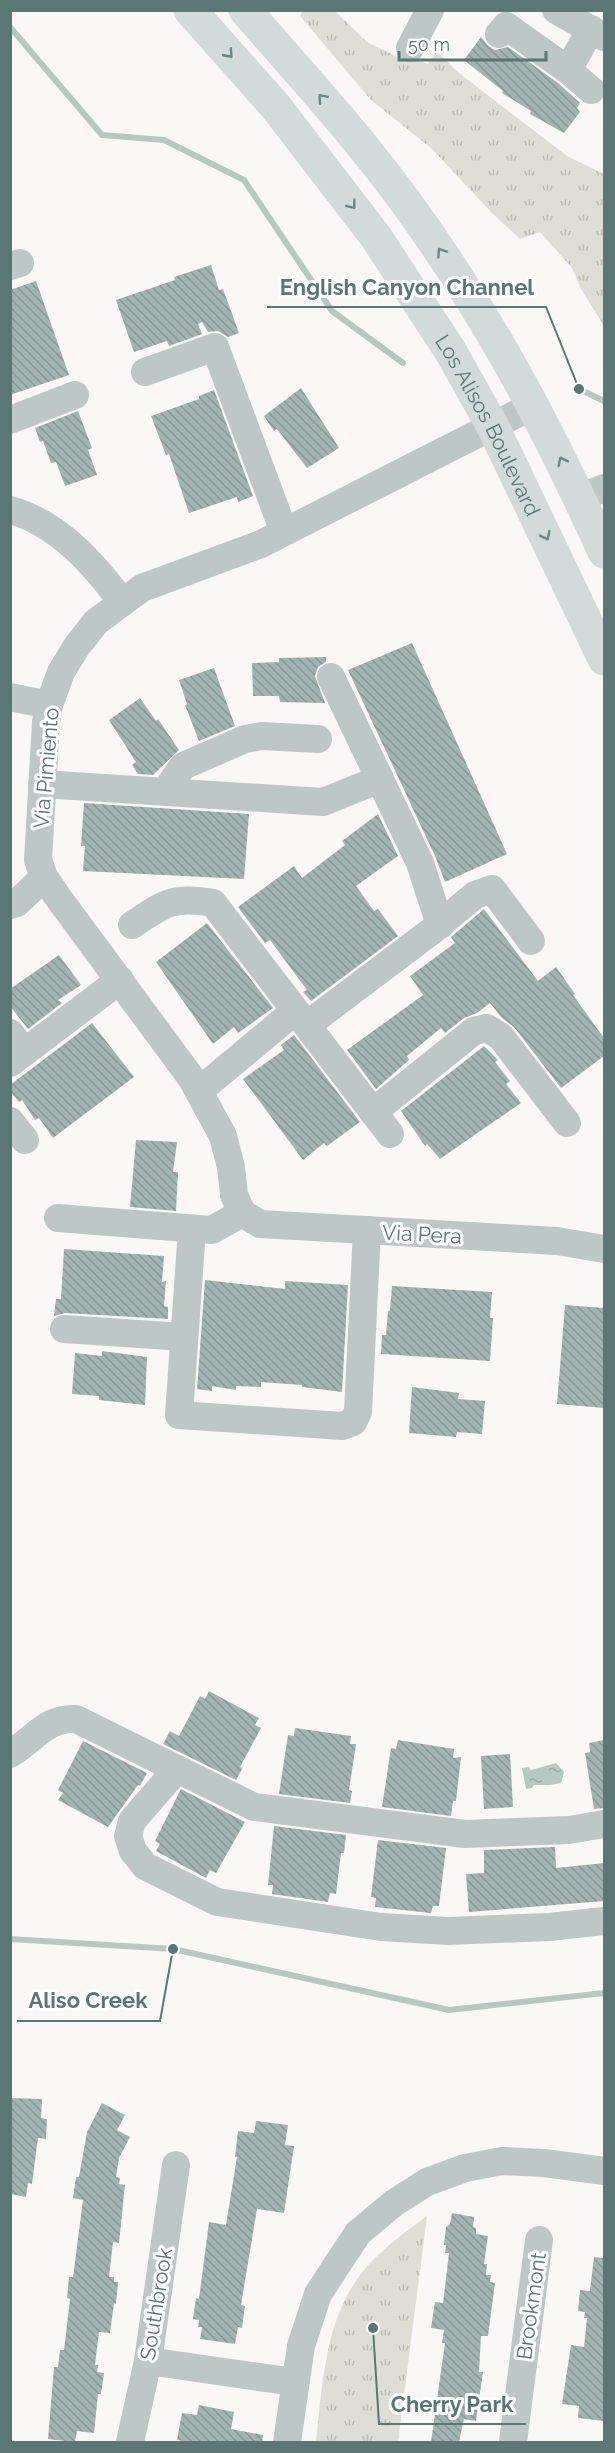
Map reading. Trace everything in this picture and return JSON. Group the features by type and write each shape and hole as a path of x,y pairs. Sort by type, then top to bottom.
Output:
{"main road":[{"name":"Los Alisos Boulevard","path":"190,10 276,107 376,237 451,352 494,426 604,659"},
{"path":"245,10 358,140 404,200 467,291 534,405 592,493 604,552"}],"street":[{"path":"410,48 430,10"},
{"path":"556,10 598,33 568,70"},
{"path":"499,34 506,26 568,70 591,90"},
{"path":"145,372 215,347 284,532"},
{"path":"10,420 75,395"},
{"name":"Via Pimiento","path":"242,1213 234,1195 224,1136 199,1091 44,877 38,860 49,705 61,672 77,646 96,622 142,588 261,544 534,405"},
{"path":"10,510 44,524 68,541 87,559 122,602"},
{"path":"332,677 420,863 440,925"},
{"path":"10,698 49,705"},
{"path":"169,792 171,783 183,766 246,739 262,736 318,739"},
{"path":"42,783 323,802 380,779"},
{"path":"13,907 44,877"},
{"path":"199,1091 301,1018 440,925 475,895 492,889 531,941"},
{"path":"132,925 166,902 191,899 213,903 381,1123 474,1031 487,1028 501,1037 567,1123"},
{"path":"15,1049 120,980"},
{"path":"58,1218 212,1230 242,1213"},
{"name":"Via Pera","path":"242,1213 260,1224 557,1241 604,1249"},
{"path":"192,1229 178,1415 342,1426 353,1422 358,1412 367,1230"},
{"path":"64,1329 184,1337"},
{"path":"10,1754 58,1719 76,1719 254,1807 465,1834 569,1830 604,1824"},
{"path":"177,1769 132,1821 128,1836 133,1851 145,1866 217,1902 381,1927 448,1931 549,1927 604,1921"},
{"path":"287,2442 301,2346 318,2294 358,2233 394,2203 427,2182 465,2168 502,2161 544,2163 604,2171"},
{"name":"Southbrook","path":"130,2442 148,2361 176,2165"},
{"name":"Brookmont","path":"513,2442 539,2240"},
{"path":"148,2361 294,2382"}],"green space":[{"path":"302,11 335,11 367,42 402,59 405,57 428,64 436,51 459,73 567,156 604,174 604,326 581,289 572,268 540,232 520,239 492,213 431,148 371,100 300,16"},
{"path":"427,2216 398,2442 316,2442 324,2370 336,2322 345,2300 357,2279 373,2260"}],"water":[{"path":"556,1763 564,1772 561,1783 534,1785 526,1789 522,1768 528,1767 531,1770"}],"building":[{"path":"481,37 488,46 495,50 508,47 558,83 580,103 577,108 580,112 564,133 530,114 531,111 502,93 503,91 464,60"},
{"path":"211,265 219,290 223,289 239,333 228,337 218,331 208,332 202,322 198,324 202,334 169,346 167,341 134,352 116,300"},
{"path":"36,281 69,375 10,395 10,290"},
{"path":"301,388 339,448 307,468 277,429 274,431 264,416"},
{"path":"214,390 253,496 238,502 237,497 189,513 169,454 166,455 151,416 199,399 199,396"},
{"path":"78,411 92,448 88,450 97,475 65,486 56,462 51,463 43,441 40,442 35,428"},
{"path":"412,643 507,854 445,882 348,670"},
{"path":"326,657 326,662 318,667 315,676 325,703 280,702 279,696 253,696 252,663 279,662 279,658"},
{"path":"214,668 235,726 199,741 185,705 187,704 179,680"},
{"path":"140,698 156,721 158,719 179,750 153,775 138,774 132,765 136,762 109,720"},
{"path":"84,803 249,814 244,879 83,871 85,846 81,846"},
{"path":"378,814 398,856 356,886 374,911 378,909 398,936 311,1001 303,992 307,990 270,940 265,943 238,907 294,866 302,878 345,845 342,841"},
{"path":"484,909 538,981 556,967 604,1038 604,1056 561,1088 514,1027 501,1017 490,1003 477,1013 464,1018 445,1033 441,1028 407,1056 409,1060 376,1089 347,1050 423,995 410,976 455,943 451,937"},
{"path":"207,923 273,1008 238,1033 234,1027 213,1044 156,962"},
{"path":"59,955 81,985 58,1000 62,1003 28,1029 10,1006 10,989"},
{"path":"92,1023 134,1077 53,1138 39,1118 35,1120 22,1100 19,1102 10,1091 10,1085"},
{"path":"294,1035 360,1122 327,1146 324,1143 303,1160 243,1079 284,1050 281,1045"},
{"path":"484,1046 498,1060 495,1062 510,1081 506,1084 521,1103 440,1159 427,1144 425,1146 401,1111"},
{"path":"136,1140 177,1142 173,1172 178,1172 176,1211 130,1207"},
{"path":"64,1249 164,1256 162,1282 166,1281 164,1306 168,1307 168,1319 65,1313 54,1316 56,1299 61,1299"},
{"path":"205,1280 285,1289 285,1281 348,1285 342,1392 302,1387 302,1385 261,1382 261,1387 236,1386 236,1390 212,1386 212,1391 197,1389"},
{"path":"392,1286 492,1292 490,1361 381,1354 382,1335 386,1335"},
{"path":"565,1305 604,1308 604,1408 557,1404"},
{"path":"102,1351 147,1357 145,1405 99,1400 99,1396 72,1394 75,1353 102,1356"},
{"path":"412,1387 459,1393 458,1399 485,1401 482,1434 457,1432 456,1437 409,1433"},
{"path":"209,1691 259,1718 255,1725 261,1728 240,1767 242,1769 236,1780 163,1744 170,1731 179,1736 200,1696 205,1699"},
{"path":"295,1728 351,1736 350,1744 356,1744 349,1790 352,1791 350,1803 279,1794 288,1735 294,1736"},
{"path":"398,1740 454,1749 453,1758 461,1757 456,1801 453,1801 451,1816 382,1807 391,1748 396,1749"},
{"path":"604,1740 604,1808 594,1809 585,1753 590,1752 589,1743"},
{"path":"83,1741 147,1773 140,1786 138,1785 108,1827 58,1800 63,1793 58,1790"},
{"path":"510,1754 513,1807 484,1809 481,1756"},
{"path":"181,1789 245,1822 216,1873 210,1870 206,1878 156,1851 160,1844 155,1841"},
{"path":"274,1826 346,1835 344,1853 341,1853 336,1894 330,1893 328,1902 272,1894 273,1885 268,1885"},
{"path":"378,1840 446,1848 439,1906 433,1906 431,1913 375,1907 376,1898 371,1897"},
{"path":"555,1847 556,1868 604,1863 604,1901 469,1912 466,1874 484,1873 484,1850"},
{"path":"10,2098 42,2099 41,2118 47,2119 46,2139 38,2138 32,2184 28,2183 26,2197 10,2194"},
{"path":"102,2103 125,2115 117,2130 130,2137 119,2158 116,2177 120,2178 119,2184 125,2185 119,2243 113,2242 109,2277 114,2277 114,2282 118,2282 116,2304 114,2303 110,2333 99,2332 95,2365 98,2365 97,2372 104,2373 101,2394 98,2394 94,2433 77,2431 75,2442 48,2439 54,2367 58,2367 60,2350 64,2350 70,2299 67,2298 69,2277 73,2277 83,2200 73,2198 76,2177 79,2177 87,2132"},
{"path":"256,2121 288,2125 285,2145 294,2146 284,2213 257,2209 241,2305 245,2306 242,2328 238,2327 235,2344 200,2339 202,2327 198,2327 199,2320 193,2319 196,2298 199,2299 209,2222 226,2225 237,2157 235,2157 238,2131 254,2133"},
{"path":"452,2213 474,2217 473,2227 476,2228 476,2234 488,2236 484,2264 487,2264 486,2275 491,2275 490,2282 495,2283 488,2336 481,2336 479,2372 483,2372 476,2421 464,2419 459,2442 431,2442 445,2343 442,2343 444,2330 431,2328 435,2302 443,2303 449,2253 445,2253 446,2245 444,2245 446,2227 450,2224"},
{"path":"594,2257 604,2258 604,2421 578,2418 579,2406 562,2404 571,2345 584,2347 587,2318 584,2318 585,2312 578,2311 580,2290 590,2291"},
{"path":"199,2405 234,2412 231,2429 263,2435 262,2442 177,2440 182,2413 197,2415"}],"waterway":[{"path":"10,27 102,135 164,140 244,180 332,311 403,363"},
{"path":"579,389 604,401"},
{"path":"10,1939 173,1949 449,2010 604,1993"}],"place":[{"name":"English Canyon Channel","path":"579,389"},
{"name":"Aliso Creek","path":"173,1949"},
{"name":"Cherry Park","path":"373,2328"}]}
